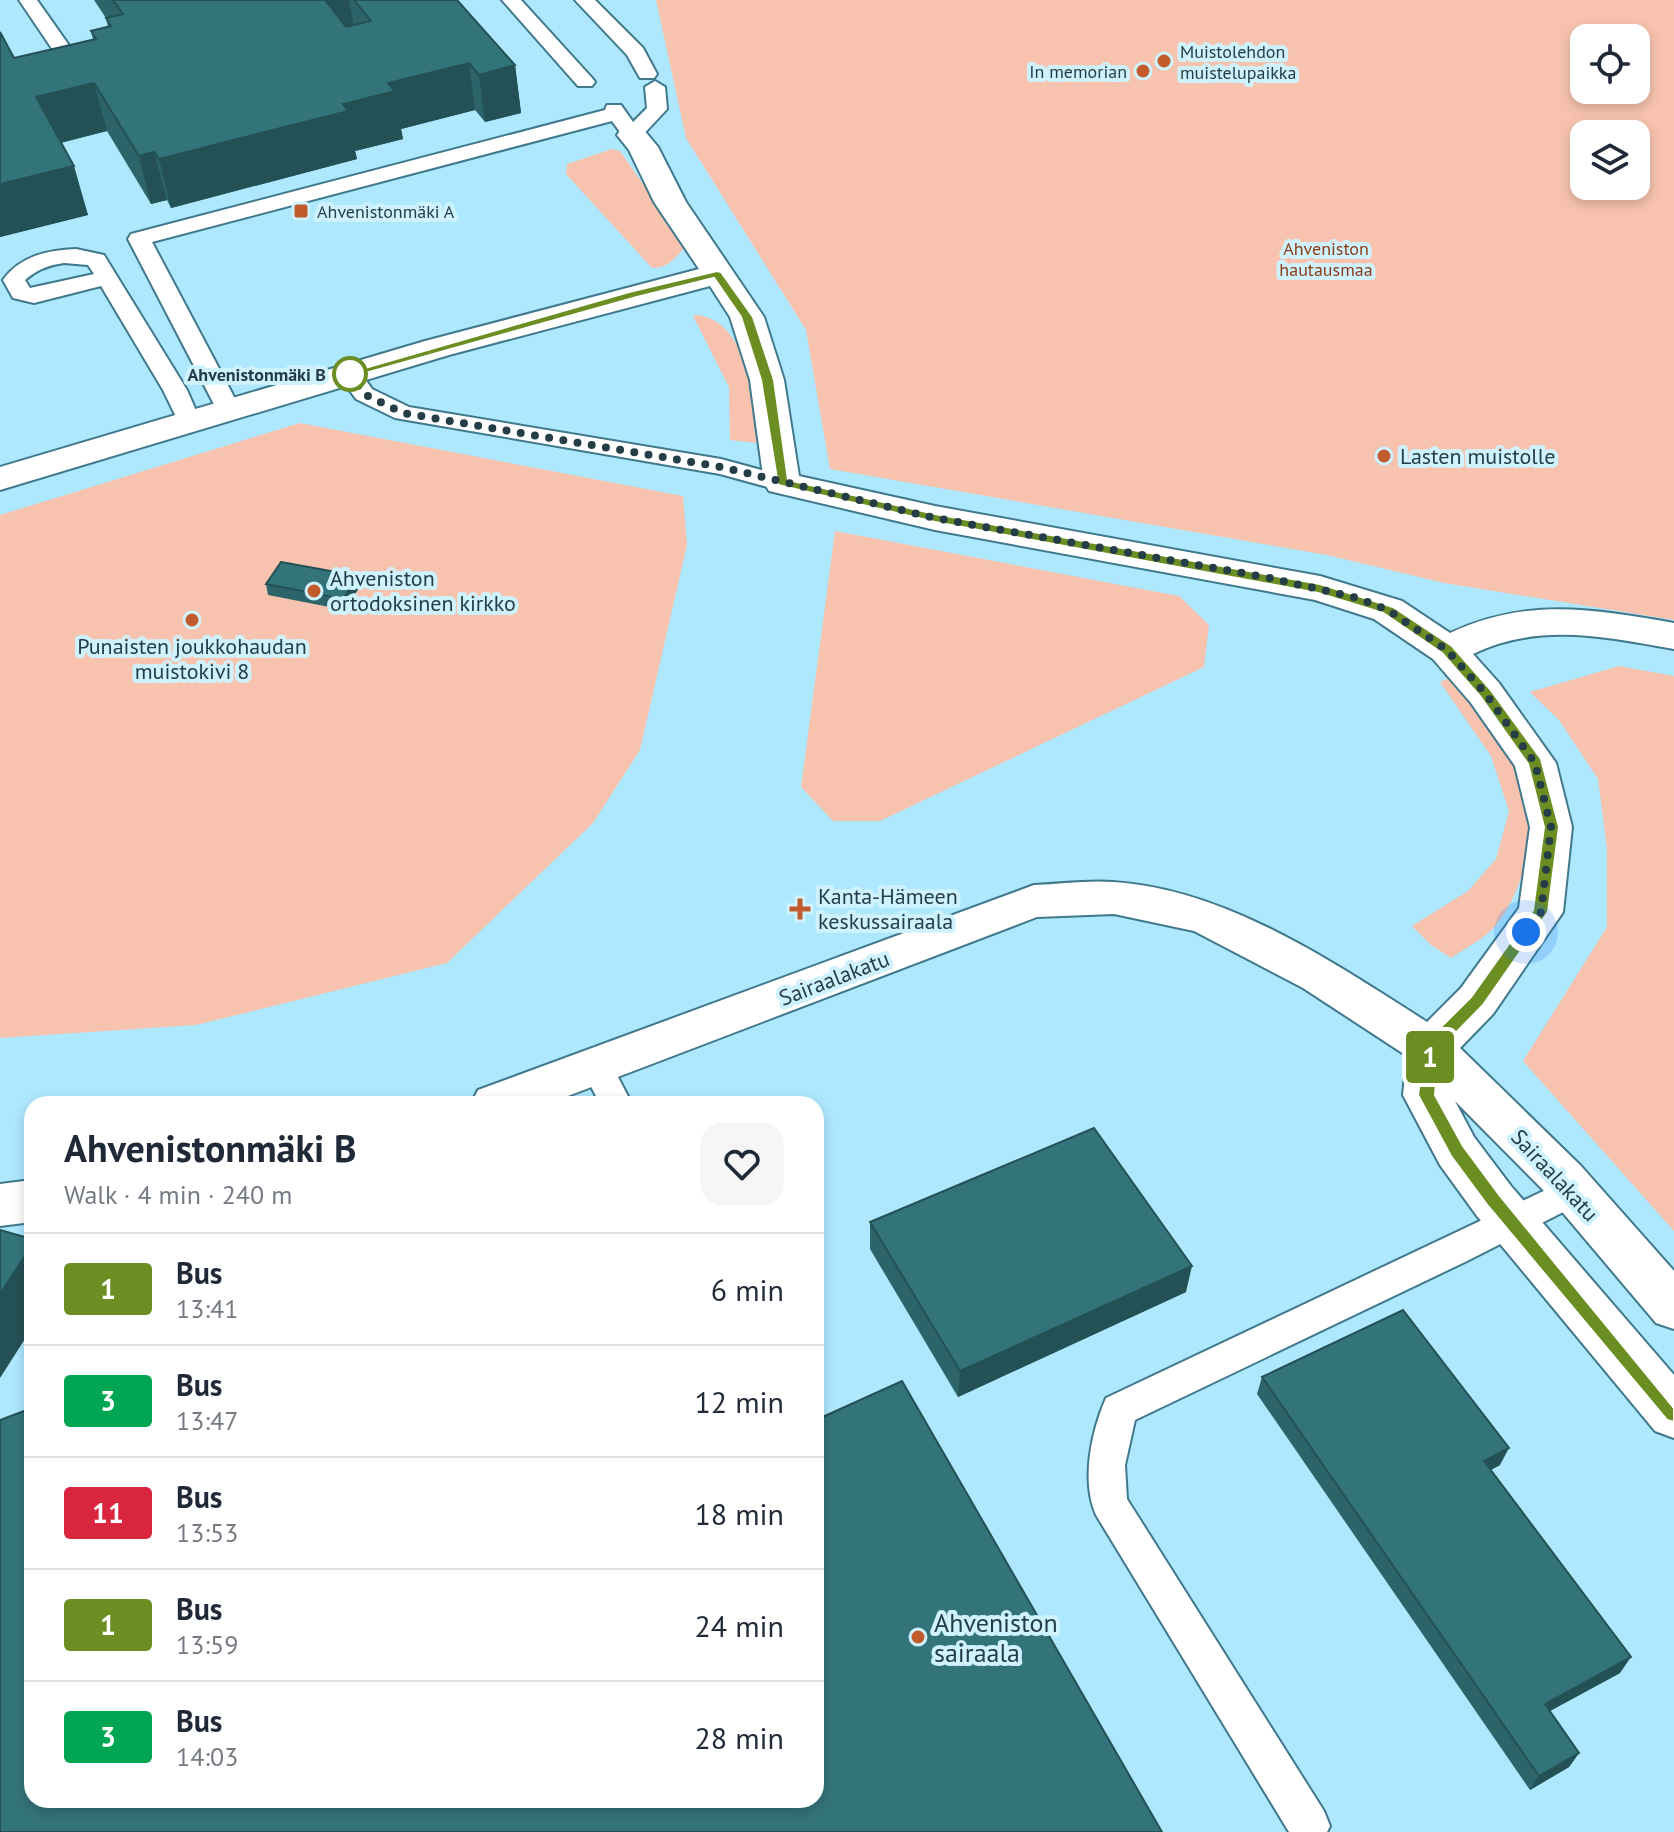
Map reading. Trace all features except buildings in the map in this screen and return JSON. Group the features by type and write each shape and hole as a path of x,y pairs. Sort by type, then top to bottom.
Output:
{"street":[{"path":"624,124 643,147 670,202 747,317 767,380 782,483 935,518 1320,588 1388,610 1447,650 1485,693 1535,763 1551,827 1541,912 1477,1001 1431,1048 1427,1095 1457,1151 1512,1222 1674,1414"},
{"path":"0,479 350,374 627,296 717,274"},
{"path":"1447,650 1510,623 1537,620 1569,619 1674,636"},
{"name":"Sairaalakatu","path":"544,1096 606,1086 1034,901 1114,898 1204,916 1319,976 1431,1048 1573,1191 1674,1307"},
{"path":"0,1205 24,1202"}],"lane":[{"path":"28,0 70,61"},
{"path":"511,0 585,82"},
{"path":"229,410 139,239 538,132 624,124 657,109 651,81 636,52 584,0"},
{"path":"602,96 624,124"},
{"path":"106,278 175,390 189,422"},
{"path":"350,374 364,394 403,413 721,467 782,483"},
{"path":"1309,1826 1109,1503 1107,1465 1119,1410 1573,1191"}],"green space":[{"name":"Ahveniston hautausmaa","path":"656,0 1674,0 1674,620 1444,583 1327,555 830,469 806,330 686,138"},
{"path":"612,149 620,151 683,241 683,249 666,265 652,268 566,174 567,164"},
{"path":"693,316 716,321 729,333 738,348 750,386 757,443 730,440 729,387"},
{"path":"300,423 683,496 687,545 640,750 593,823 447,963 196,1025 0,1038 0,515"},
{"path":"835,531 1179,596 1209,625 1204,667 880,821 833,821 801,787"},
{"path":"1619,666 1674,676 1674,1231 1523,1061 1607,927 1607,849 1598,779 1559,720 1530,692"},
{"path":"1452,677 1503,740 1515,762 1528,809 1529,833 1520,881 1510,904 1492,930 1451,958 1431,945 1412,926 1468,891 1496,859 1509,811 1491,756 1440,682"}],"bus line":[{"name":"1","path":"350,374 658,287 717,274 747,317 767,380 782,483 935,518 1320,588 1388,610 1447,650 1485,693 1535,763 1551,827 1541,912 1477,1001 1431,1048 1427,1095 1457,1151 1494,1201 1674,1414"}],"place":[{"name":"Muistolehdon muistelupaikka","path":"1164,61"},
{"name":"In memorian","path":"1143,71"},
{"name":"Ahvenistonmäki A","path":"301,211"},
{"name":"Ahvenistonmäki B","path":"350,374"},
{"name":"Lasten muistolle","path":"1384,456"},
{"name":"Ahveniston ortodoksinen kirkko","path":"314,591"},
{"name":"Punaisten joukkohaudan muistokivi 8","path":"192,620"},
{"name":"Kanta-Hämeen keskussairaala","path":"800,909"},
{"name":"Ahveniston sairaala","path":"918,1637"}],"route":[{"path":"350,374 364,394 403,413 721,467 935,518 1320,588 1388,610 1447,650 1485,693 1535,763 1551,827 1541,912 1526,932"}]}
